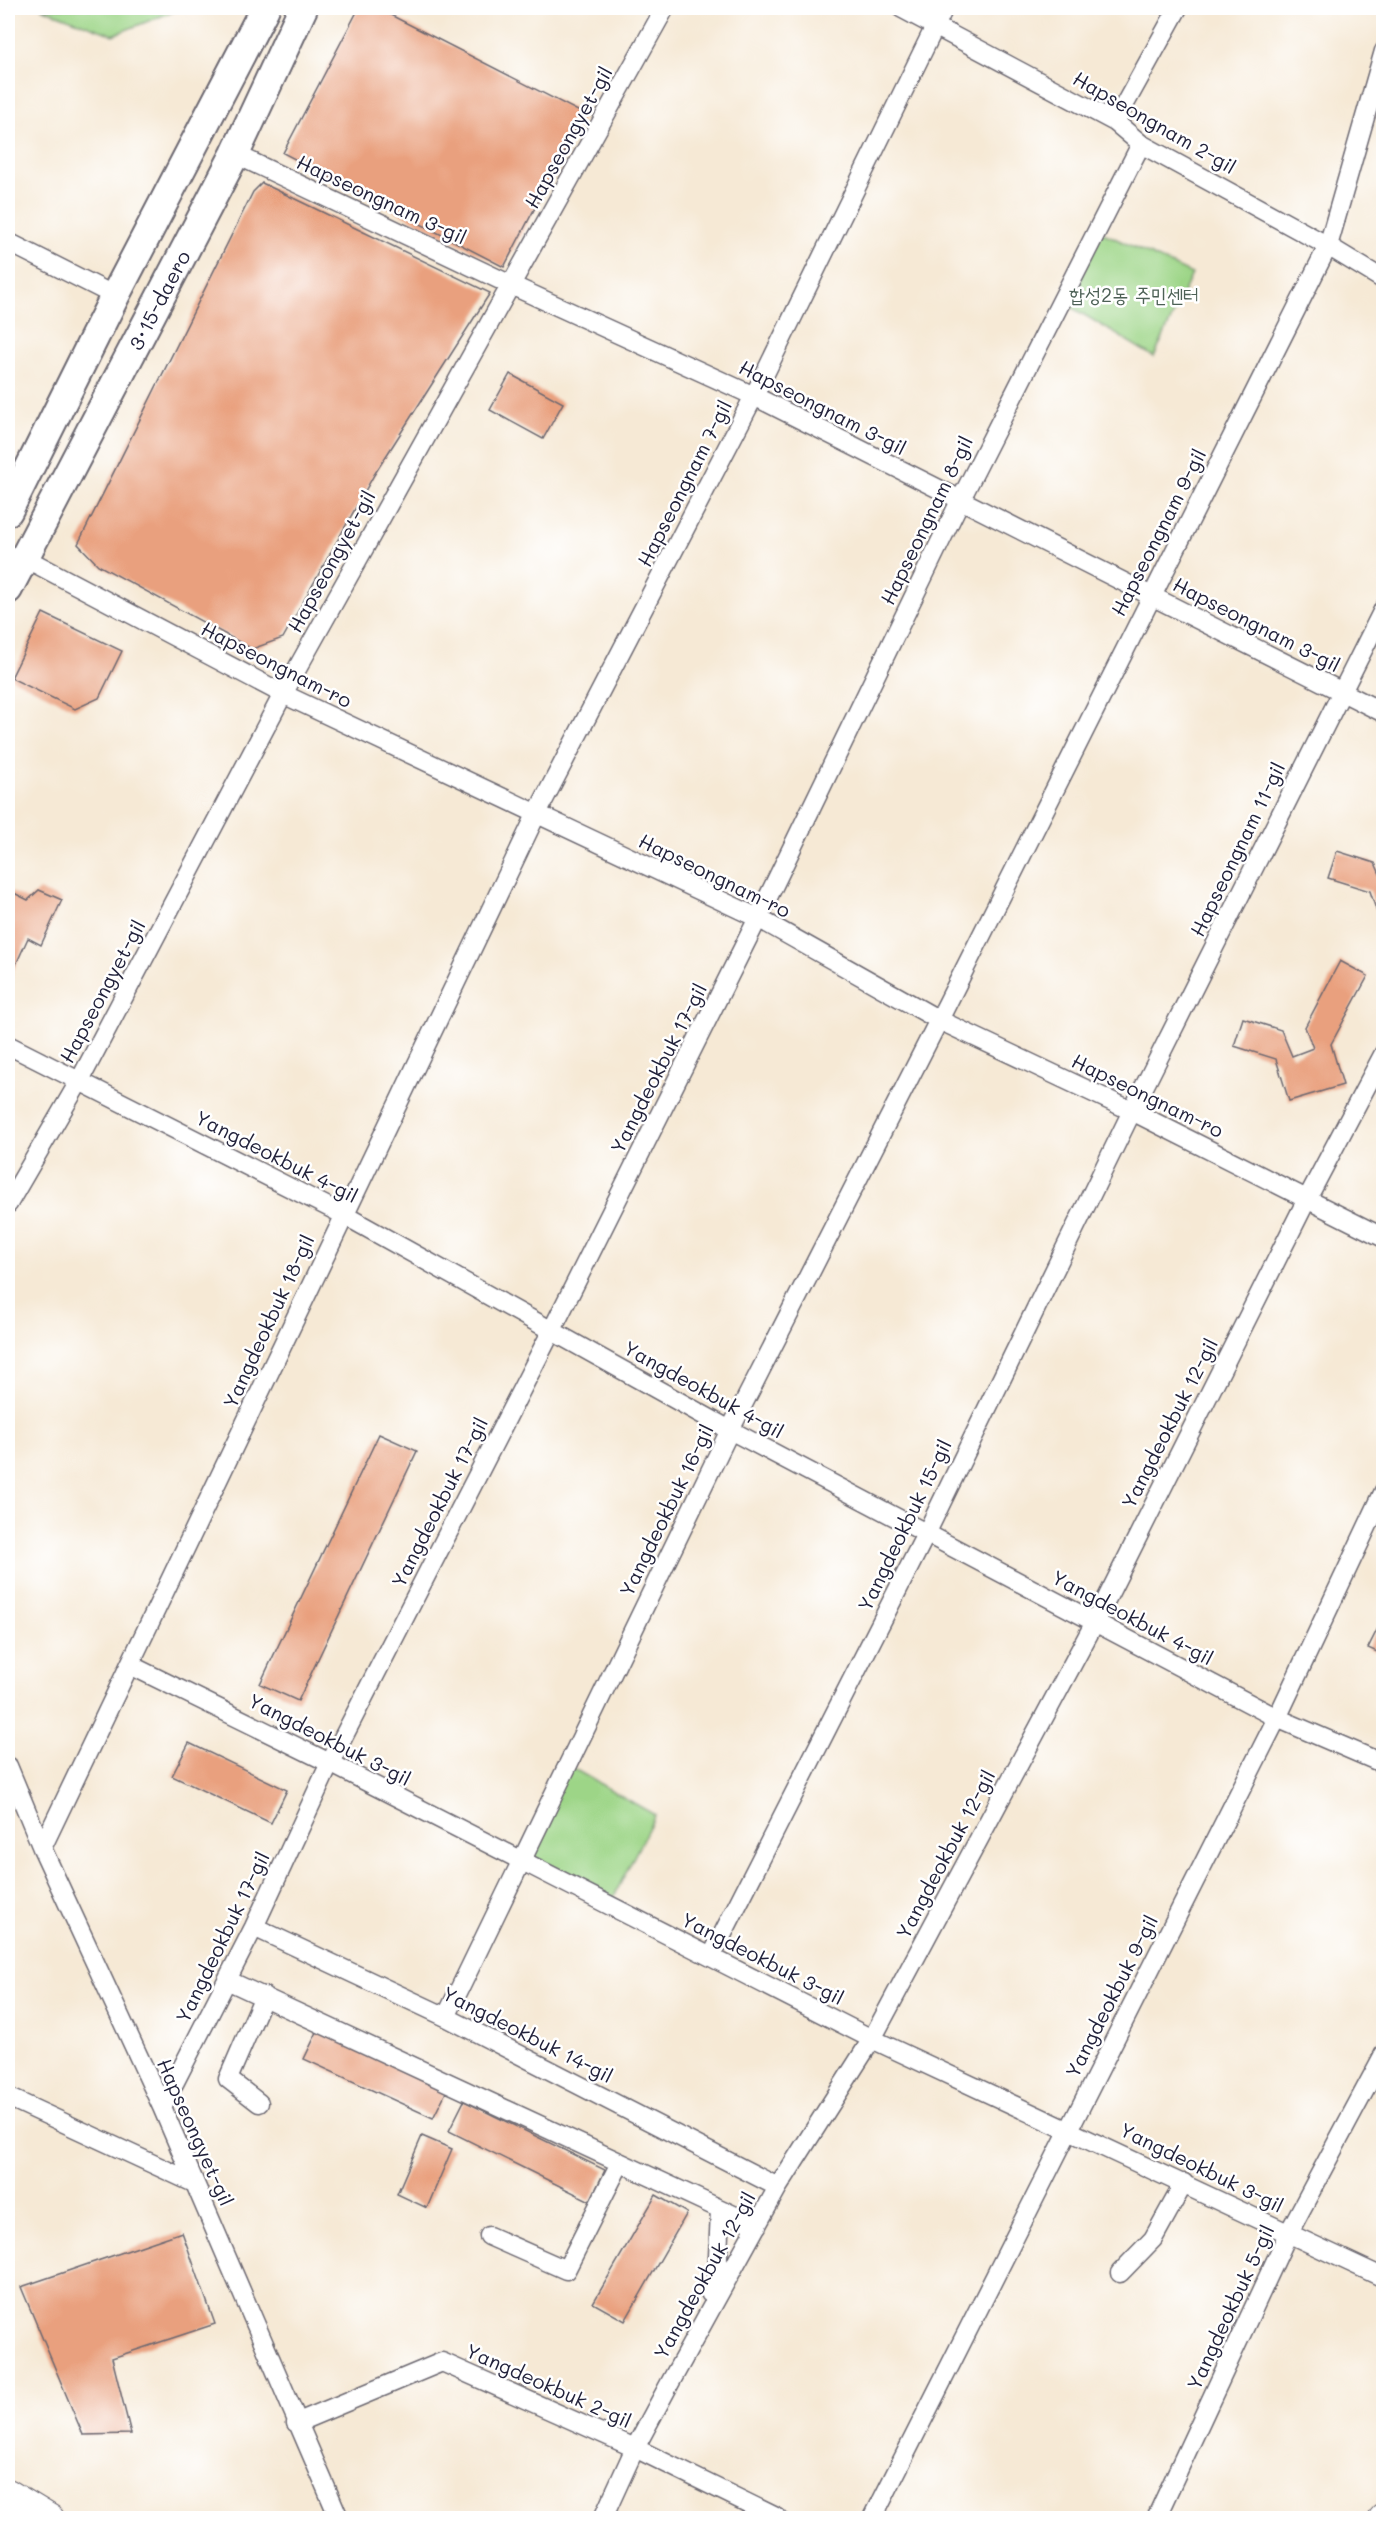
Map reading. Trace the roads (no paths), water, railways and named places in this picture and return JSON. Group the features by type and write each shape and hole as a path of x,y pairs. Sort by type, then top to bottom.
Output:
{"main road":[{"name":"3·15-daero","path":"8,511 115,296 265,8"},
{"name":"3·15-daero","path":"8,589 235,154 303,8"},
{"path":"8,2493 51,2518"}],"street":[{"name":"Hapseongyet-gil","path":"8,1204 80,1080 283,694 665,8"},
{"name":"Hapseongnam 2-gil","path":"901,8 1115,122 1141,144 1328,246 1383,280"},
{"name":"Hapseongnam 7-gil","path":"536,815 754,396 944,8"},
{"path":"1115,122 1178,8"},
{"name":"Hapseongnam 9-gil","path":"939,1020 1328,246 1383,51"},
{"name":"Hapseongnam 8-gil","path":"758,918 960,501 1141,144"},
{"name":"Hapseongnam 3-gil","path":"235,154 511,285 754,396 1383,713"},
{"path":"8,242 115,296"},
{"name":"Hapseongnam-ro","path":"23,558 283,694 758,918 939,1020 1132,1111 1383,1238"},
{"name":"Hapseongnam 11-gil","path":"1132,1111 1383,608"},
{"name":"Yangdeokbuk 18-gil","path":"42,1848 536,815"},
{"name":"Yangdeokbuk 17-gil","path":"162,2107 254,1927 330,1763 552,1330 758,918"},
{"name":"Yangdeokbuk 16-gil","path":"446,2017 519,1861 730,1430 939,1020"},
{"name":"Yangdeokbuk 4-gil","path":"8,1045 344,1215 730,1430 1277,1718 1383,1764"},
{"name":"Yangdeokbuk 12-gil","path":"603,2518 635,2448 778,2187 872,2038 1095,1622 1307,1199 1383,1053"},
{"name":"Yangdeokbuk 15-gil","path":"711,1957 926,1534 1132,1111"},
{"name":"Yangdeokbuk 9-gil","path":"873,2518 1277,1718 1383,1491"},
{"name":"Yangdeokbuk 3-gil","path":"130,1665 330,1763 519,1861 872,2038 1383,2278"},
{"name":"Hapseongyet-gil","path":"8,1766 42,1848 162,2107 296,2423 339,2518"},
{"name":"Yangdeokbuk 14-gil","path":"254,1927 446,2017 778,2187"},
{"path":"227,1980 757,2226"},
{"path":"259,2103 228,2079 264,1996"},
{"name":"Yangdeokbuk 5-gil","path":"1156,2518 1288,2234 1383,2054"},
{"path":"9,2101 194,2183"},
{"path":"489,2236 566,2270 620,2163"},
{"path":"1120,2272 1153,2239 1184,2183"},
{"path":"671,2355 717,2280 720,2210"},
{"name":"Yangdeokbuk 2-gil","path":"296,2423 442,2362 635,2448 778,2518"}],"park label":[{"name":"합성2동 주민센터","path":"1134,294"}]}
